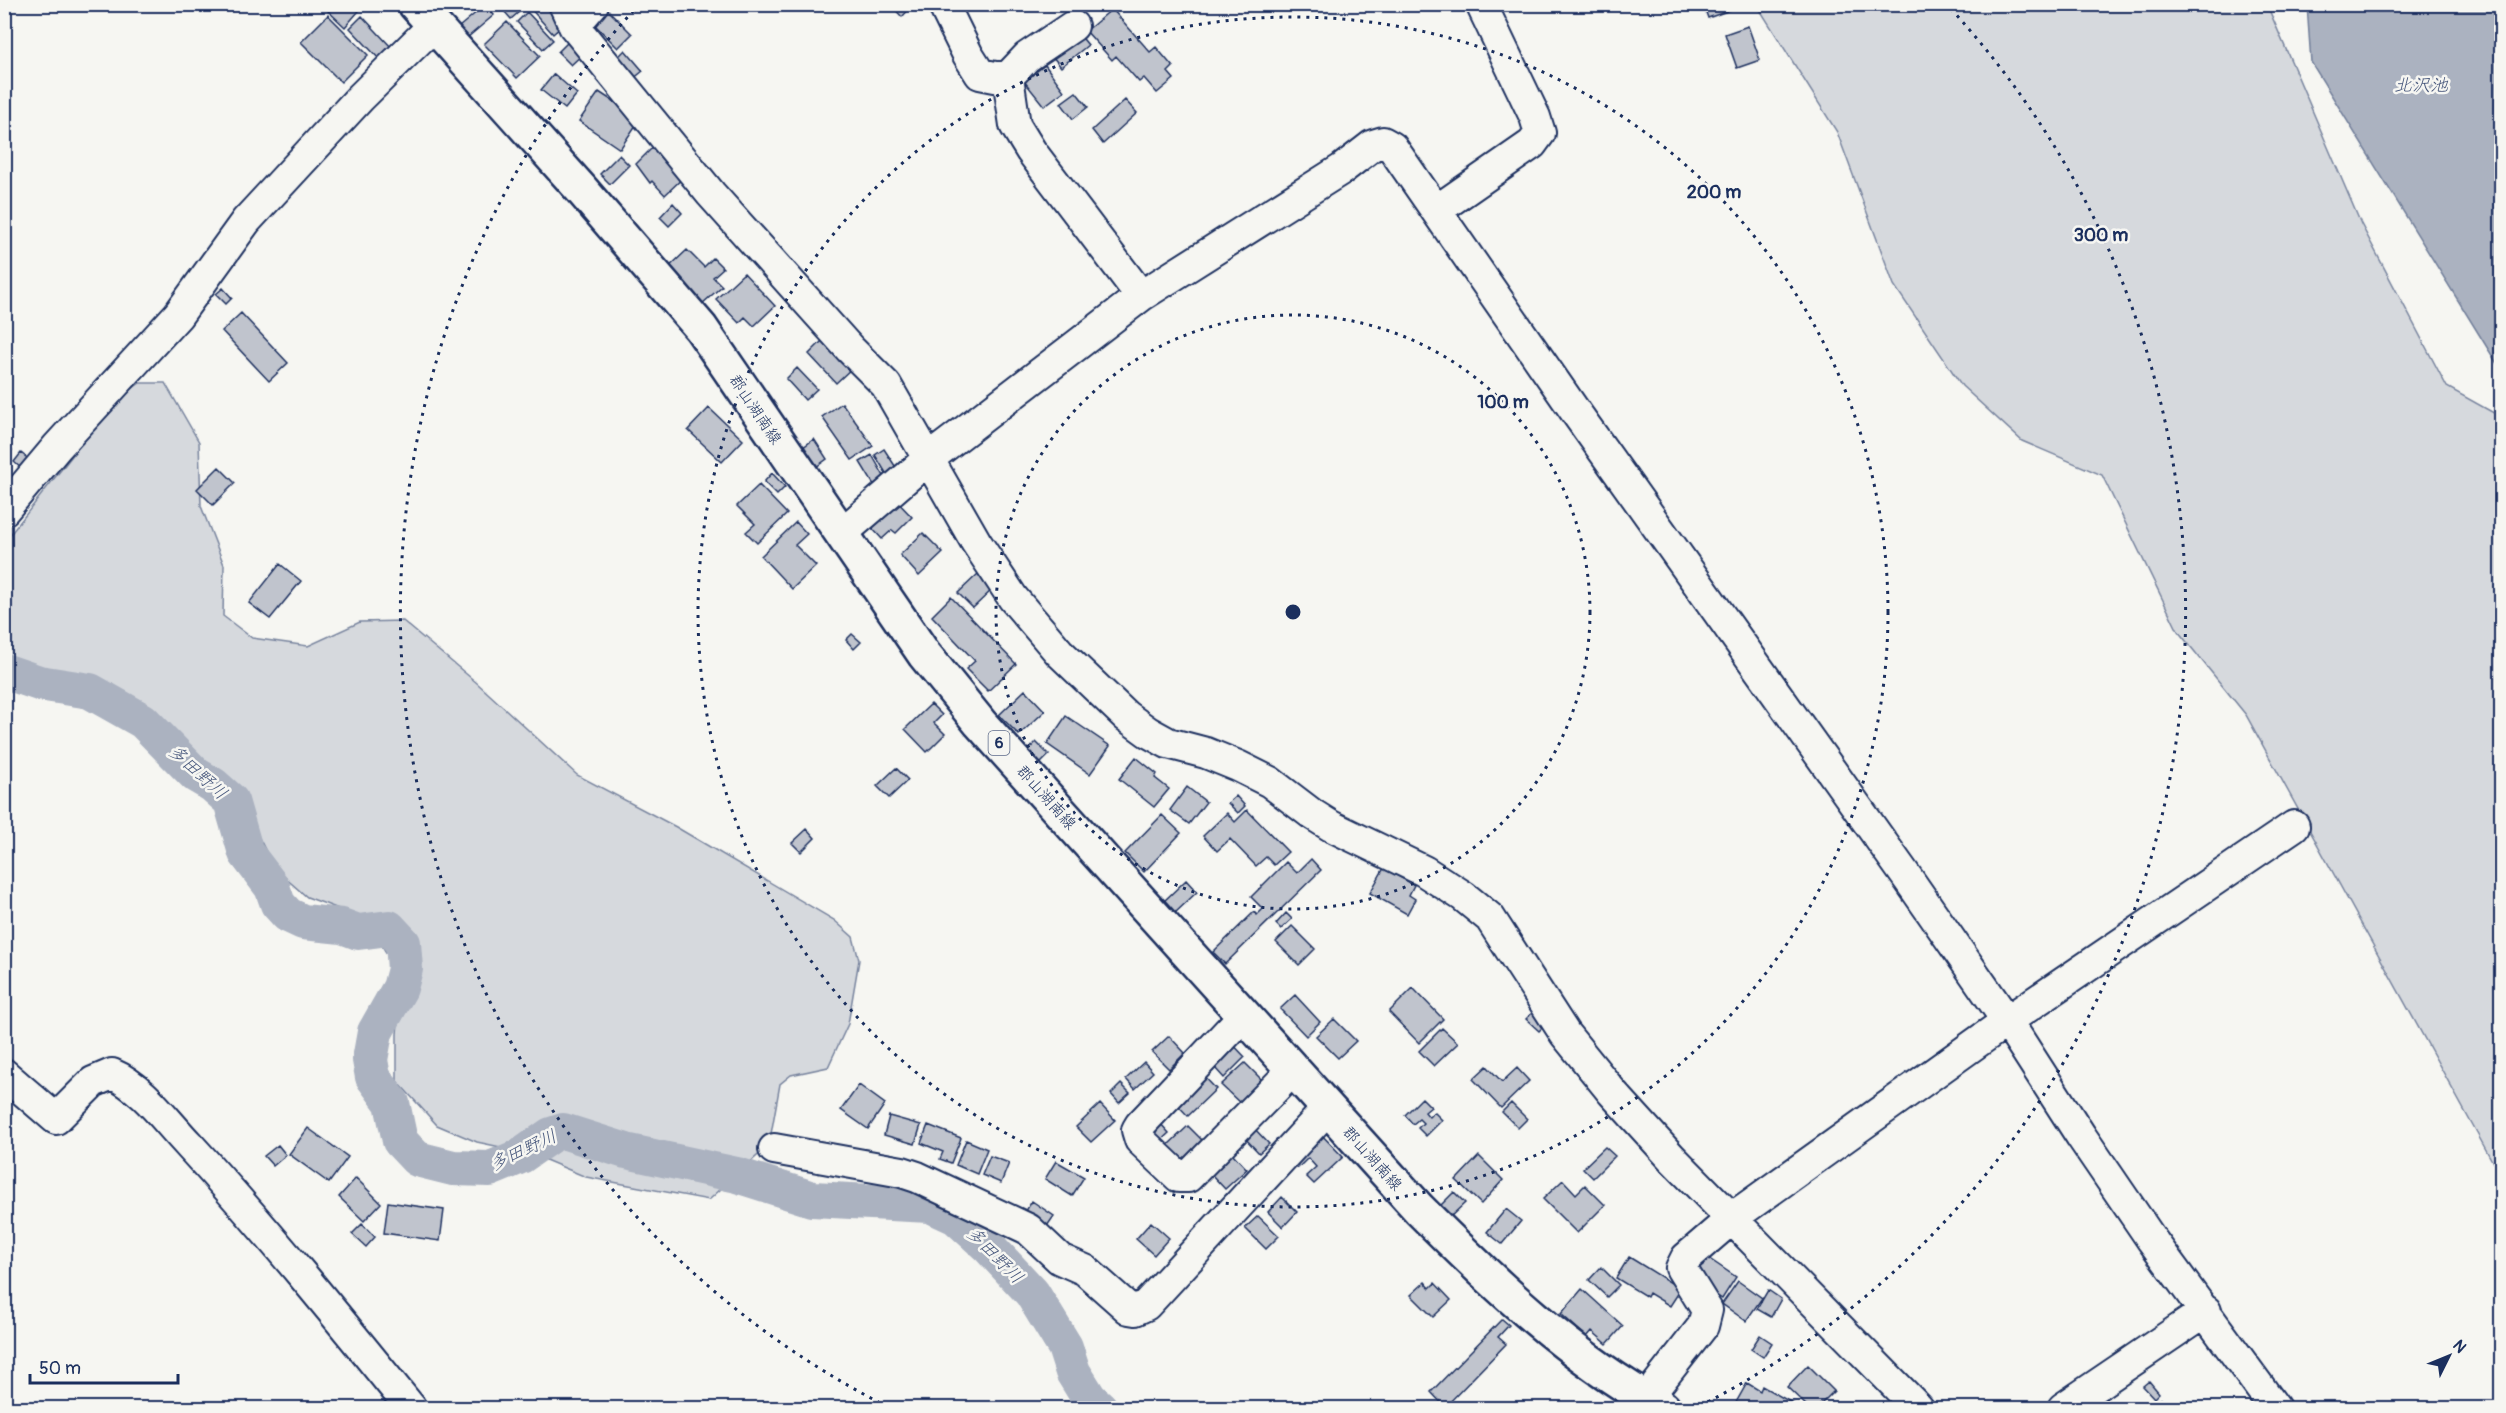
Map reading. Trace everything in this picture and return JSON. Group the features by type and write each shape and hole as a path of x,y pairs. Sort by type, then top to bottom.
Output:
{"main road":[{"name":"郡山湖南線","path":"425,15 632,246 701,328 924,654 973,714 1419,1209 1533,1319 1655,1404"}],"street":[{"path":"944,4 968,55 980,74 994,78 1008,77 1027,57 1072,26"},
{"path":"1437,210 1532,144 1540,133 1535,117 1480,4"},
{"path":"577,12 734,220 850,349 886,385 976,542 1013,598 1059,652 1126,716 1168,743 1217,757 1270,782 1331,826 1424,872 1462,896 1490,918 1564,1034 1634,1117 1851,1342 1918,1408"},
{"path":"4,510 57,447 178,315 246,221 360,98 425,15"},
{"path":"1008,77 1015,125 1031,152 1141,296"},
{"path":"841,534 927,460 1141,296 1342,169 1374,145 1383,142 1392,147 1577,414 2007,1021 2152,1240 2275,1408"},
{"path":"1655,1404 1703,1326 1707,1315 1707,1310 1684,1275 1681,1268 1683,1263 1732,1218 2007,1021 2294,825"},
{"path":"1244,1015 1140,1125 1137,1130 1140,1140 1179,1177 1188,1177 1293,1070"},
{"path":"4,1074 56,1119 93,1082 112,1074 144,1096 230,1189 411,1408"},
{"path":"774,1149 902,1172 917,1177 1028,1229 1060,1259 1085,1270 1129,1309 1135,1310 1146,1305 1328,1108"},
{"path":"2064,1408 2206,1311"}],"shaded area":[{"path":"1757,5 2267,5 2361,224 2447,387 2501,417 2501,1177 2246,715 2178,631 2102,475 2022,441 1962,386 1894,285 1837,132"},
{"path":"140,383 165,383 199,442 201,506 224,565 223,616 252,638 308,646 360,622 403,621 477,683 577,775 676,827 834,920 853,937 859,960 848,1024 828,1067 791,1075 780,1084 769,1145 709,1200 586,1177 529,1153 477,1142 437,1125 397,1081 397,1034 402,979 366,919 307,897 275,869 256,832 179,737 5,654 5,541 107,407"}],"water":[{"name":"北沢池","path":"2307,5 2501,5 2501,370 2311,62"}],"building":[{"path":"331,4 365,4 345,27 326,9"},
{"path":"498,4 528,4 511,19"},
{"path":"534,4 545,4 563,25 553,34 530,8"},
{"path":"890,4 914,4 902,17"},
{"path":"1703,4 1728,4 1730,10 1708,18"},
{"path":"485,5 494,15 467,38 459,27"},
{"path":"605,7 632,34 618,48 591,21"},
{"path":"1112,9 1150,52 1156,47 1173,67 1168,72 1174,79 1157,93 1144,78 1139,82 1116,56 1112,60 1086,31"},
{"path":"527,12 553,40 543,49 517,22"},
{"path":"328,15 368,55 341,82 301,42"},
{"path":"362,16 392,48 380,60 350,28"},
{"path":"507,22 540,56 517,78 484,44"},
{"path":"1748,26 1760,60 1737,68 1725,34"},
{"path":"1075,29 1088,45 1061,67 1048,51"},
{"path":"572,38 585,52 571,65 558,52"},
{"path":"625,50 643,71 633,79 616,59"},
{"path":"1045,65 1064,91 1044,106 1024,81"},
{"path":"554,74 577,94 565,109 541,90"},
{"path":"599,92 640,119 620,149 579,121"},
{"path":"1076,92 1088,107 1073,119 1061,103"},
{"path":"1125,100 1137,113 1103,144 1092,130"},
{"path":"658,142 688,173 665,195 652,181 650,183 636,164"},
{"path":"619,155 629,165 610,184 600,174"},
{"path":"673,203 682,213 669,226 660,217"},
{"path":"687,250 704,267 713,258 723,268 713,277 722,286 702,304 668,268"},
{"path":"744,273 775,306 754,326 745,317 739,323 716,299"},
{"path":"223,288 232,298 226,304 216,294"},
{"path":"241,313 288,363 269,381 222,331"},
{"path":"825,338 853,367 836,383 809,354"},
{"path":"797,368 817,389 805,400 786,379"},
{"path":"842,403 873,446 852,460 822,417"},
{"path":"709,408 743,440 722,462 688,430"},
{"path":"814,439 827,459 816,467 802,448"},
{"path":"4,443 12,450 4,458"},
{"path":"884,449 899,472 889,478 875,455"},
{"path":"21,453 31,461 23,470 14,462"},
{"path":"872,455 885,478 874,485 860,462"},
{"path":"219,467 235,483 213,505 197,489"},
{"path":"772,473 785,487 777,495 764,482"},
{"path":"759,485 787,514 757,543 746,532 755,524 737,506"},
{"path":"893,497 912,517 896,533 892,530 882,539 872,528 881,519"},
{"path":"796,522 807,534 795,545 816,566 792,589 761,556"},
{"path":"923,533 943,553 919,576 900,555"},
{"path":"280,564 301,581 270,619 249,603"},
{"path":"979,573 994,588 973,608 958,593"},
{"path":"951,597 1016,664 988,691 966,669 975,661 932,616"},
{"path":"852,634 861,642 854,649 846,640"},
{"path":"1025,690 1045,711 1019,735 999,715"},
{"path":"931,704 942,715 934,723 945,734 927,752 905,729"},
{"path":"1066,716 1110,746 1090,774 1047,744"},
{"path":"1036,742 1049,755 1037,767 1025,754"},
{"path":"1136,757 1157,774 1155,778 1169,789 1154,807 1119,779"},
{"path":"896,768 908,780 889,798 877,786"},
{"path":"1187,787 1206,802 1189,824 1170,810"},
{"path":"1236,796 1245,806 1238,813 1228,803"},
{"path":"1247,810 1288,852 1274,865 1266,857 1256,866 1230,839 1217,851 1203,836 1227,813 1235,822"},
{"path":"1162,815 1181,833 1144,872 1125,853"},
{"path":"807,829 815,838 801,852 792,843"},
{"path":"1311,859 1321,870 1225,964 1213,952 1254,912 1257,915 1263,909 1251,897 1286,862 1297,873"},
{"path":"1384,868 1414,885 1409,895 1415,899 1407,914 1370,893"},
{"path":"1186,880 1197,892 1174,914 1163,902"},
{"path":"1286,913 1292,919 1281,929 1276,924"},
{"path":"1292,926 1315,949 1299,965 1276,942"},
{"path":"1413,988 1443,1019 1419,1043 1389,1012"},
{"path":"1295,995 1320,1022 1306,1036 1280,1009"},
{"path":"1537,1008 1549,1021 1539,1031 1526,1019"},
{"path":"1334,1019 1356,1041 1338,1058 1316,1036"},
{"path":"1442,1028 1458,1043 1434,1066 1419,1051"},
{"path":"1169,1036 1185,1053 1169,1069 1152,1052"},
{"path":"1227,1038 1245,1057 1224,1078 1206,1058"},
{"path":"1144,1062 1153,1072 1135,1089 1126,1079"},
{"path":"1245,1063 1264,1082 1241,1104 1221,1085"},
{"path":"1487,1066 1502,1082 1517,1068 1529,1081 1501,1108 1473,1079"},
{"path":"1199,1071 1216,1089 1188,1116 1171,1098"},
{"path":"1121,1084 1130,1093 1119,1103 1111,1094"},
{"path":"859,1085 885,1104 868,1129 841,1110"},
{"path":"1422,1098 1431,1107 1425,1112 1429,1117 1434,1112 1442,1120 1426,1136 1418,1128 1423,1123 1419,1119 1413,1124 1405,1115"},
{"path":"1511,1103 1527,1119 1518,1128 1502,1112"},
{"path":"1100,1104 1115,1120 1091,1142 1076,1127"},
{"path":"889,1116 921,1125 915,1144 884,1135"},
{"path":"1160,1123 1169,1133 1156,1145 1147,1136"},
{"path":"928,1125 961,1138 951,1163 940,1159 943,1152 921,1143"},
{"path":"1188,1126 1203,1141 1183,1160 1168,1145"},
{"path":"1253,1127 1269,1144 1259,1153 1243,1136"},
{"path":"308,1128 348,1157 329,1183 289,1154"},
{"path":"1317,1130 1343,1157 1314,1184 1306,1176 1316,1167 1308,1158 1298,1168 1288,1158"},
{"path":"966,1140 987,1149 977,1174 956,1165"},
{"path":"278,1145 286,1155 273,1166 264,1156"},
{"path":"1605,1147 1615,1156 1593,1178 1583,1168"},
{"path":"1231,1152 1247,1169 1225,1189 1210,1173"},
{"path":"990,1156 1009,1163 1001,1183 982,1175"},
{"path":"1479,1156 1503,1180 1481,1204 1456,1180"},
{"path":"1056,1161 1084,1177 1072,1196 1045,1179"},
{"path":"356,1178 381,1203 364,1221 339,1197"},
{"path":"1563,1180 1576,1194 1585,1185 1605,1205 1577,1233 1543,1199"},
{"path":"1454,1192 1465,1203 1449,1218 1439,1207"},
{"path":"1282,1197 1297,1212 1283,1227 1268,1212"},
{"path":"1032,1201 1054,1216 1045,1229 1024,1214"},
{"path":"388,1202 444,1210 440,1241 384,1233"},
{"path":"1506,1209 1521,1221 1502,1244 1487,1232"},
{"path":"1258,1216 1279,1236 1266,1249 1245,1228"},
{"path":"1151,1222 1169,1238 1154,1255 1136,1239"},
{"path":"362,1224 375,1237 366,1247 352,1234"},
{"path":"1705,1256 1736,1277 1722,1299 1690,1277"},
{"path":"1629,1257 1681,1289 1670,1306 1649,1293 1647,1297 1616,1278"},
{"path":"1601,1267 1619,1285 1607,1297 1589,1280"},
{"path":"1738,1281 1762,1298 1746,1321 1722,1304"},
{"path":"1425,1282 1430,1288 1435,1283 1451,1300 1433,1317 1411,1295"},
{"path":"1582,1289 1623,1326 1607,1344 1592,1331 1587,1337 1561,1314"},
{"path":"1768,1290 1781,1299 1771,1317 1757,1309"},
{"path":"1502,1319 1509,1325 1498,1337 1506,1344 1445,1407 1431,1392"},
{"path":"1760,1335 1772,1343 1763,1357 1751,1349"},
{"path":"1808,1365 1834,1391 1817,1408 1809,1408 1787,1387"},
{"path":"2149,1381 2159,1393 2154,1398 2143,1386"},
{"path":"1747,1383 1760,1391 1762,1386 1801,1408 1740,1408 1734,1406"},
{"path":"2105,1398 2113,1408 2089,1408"},
{"path":"2161,1399 2168,1408 2158,1408 2155,1403"}],"waterway":[{"name":"多田野川","path":"4,671 39,683 90,691 143,721 196,775 213,785 231,801 246,853 272,887 278,904 288,915 303,922 342,926 358,932 389,928 403,943 405,969 400,988 375,1032 370,1060 373,1077 392,1103 400,1141 417,1159 453,1168 490,1169 521,1156 551,1135 563,1131 626,1151 737,1175 812,1199 930,1205 956,1217 989,1247 1032,1293 1065,1347 1073,1372 1089,1398 1100,1408"}]}
